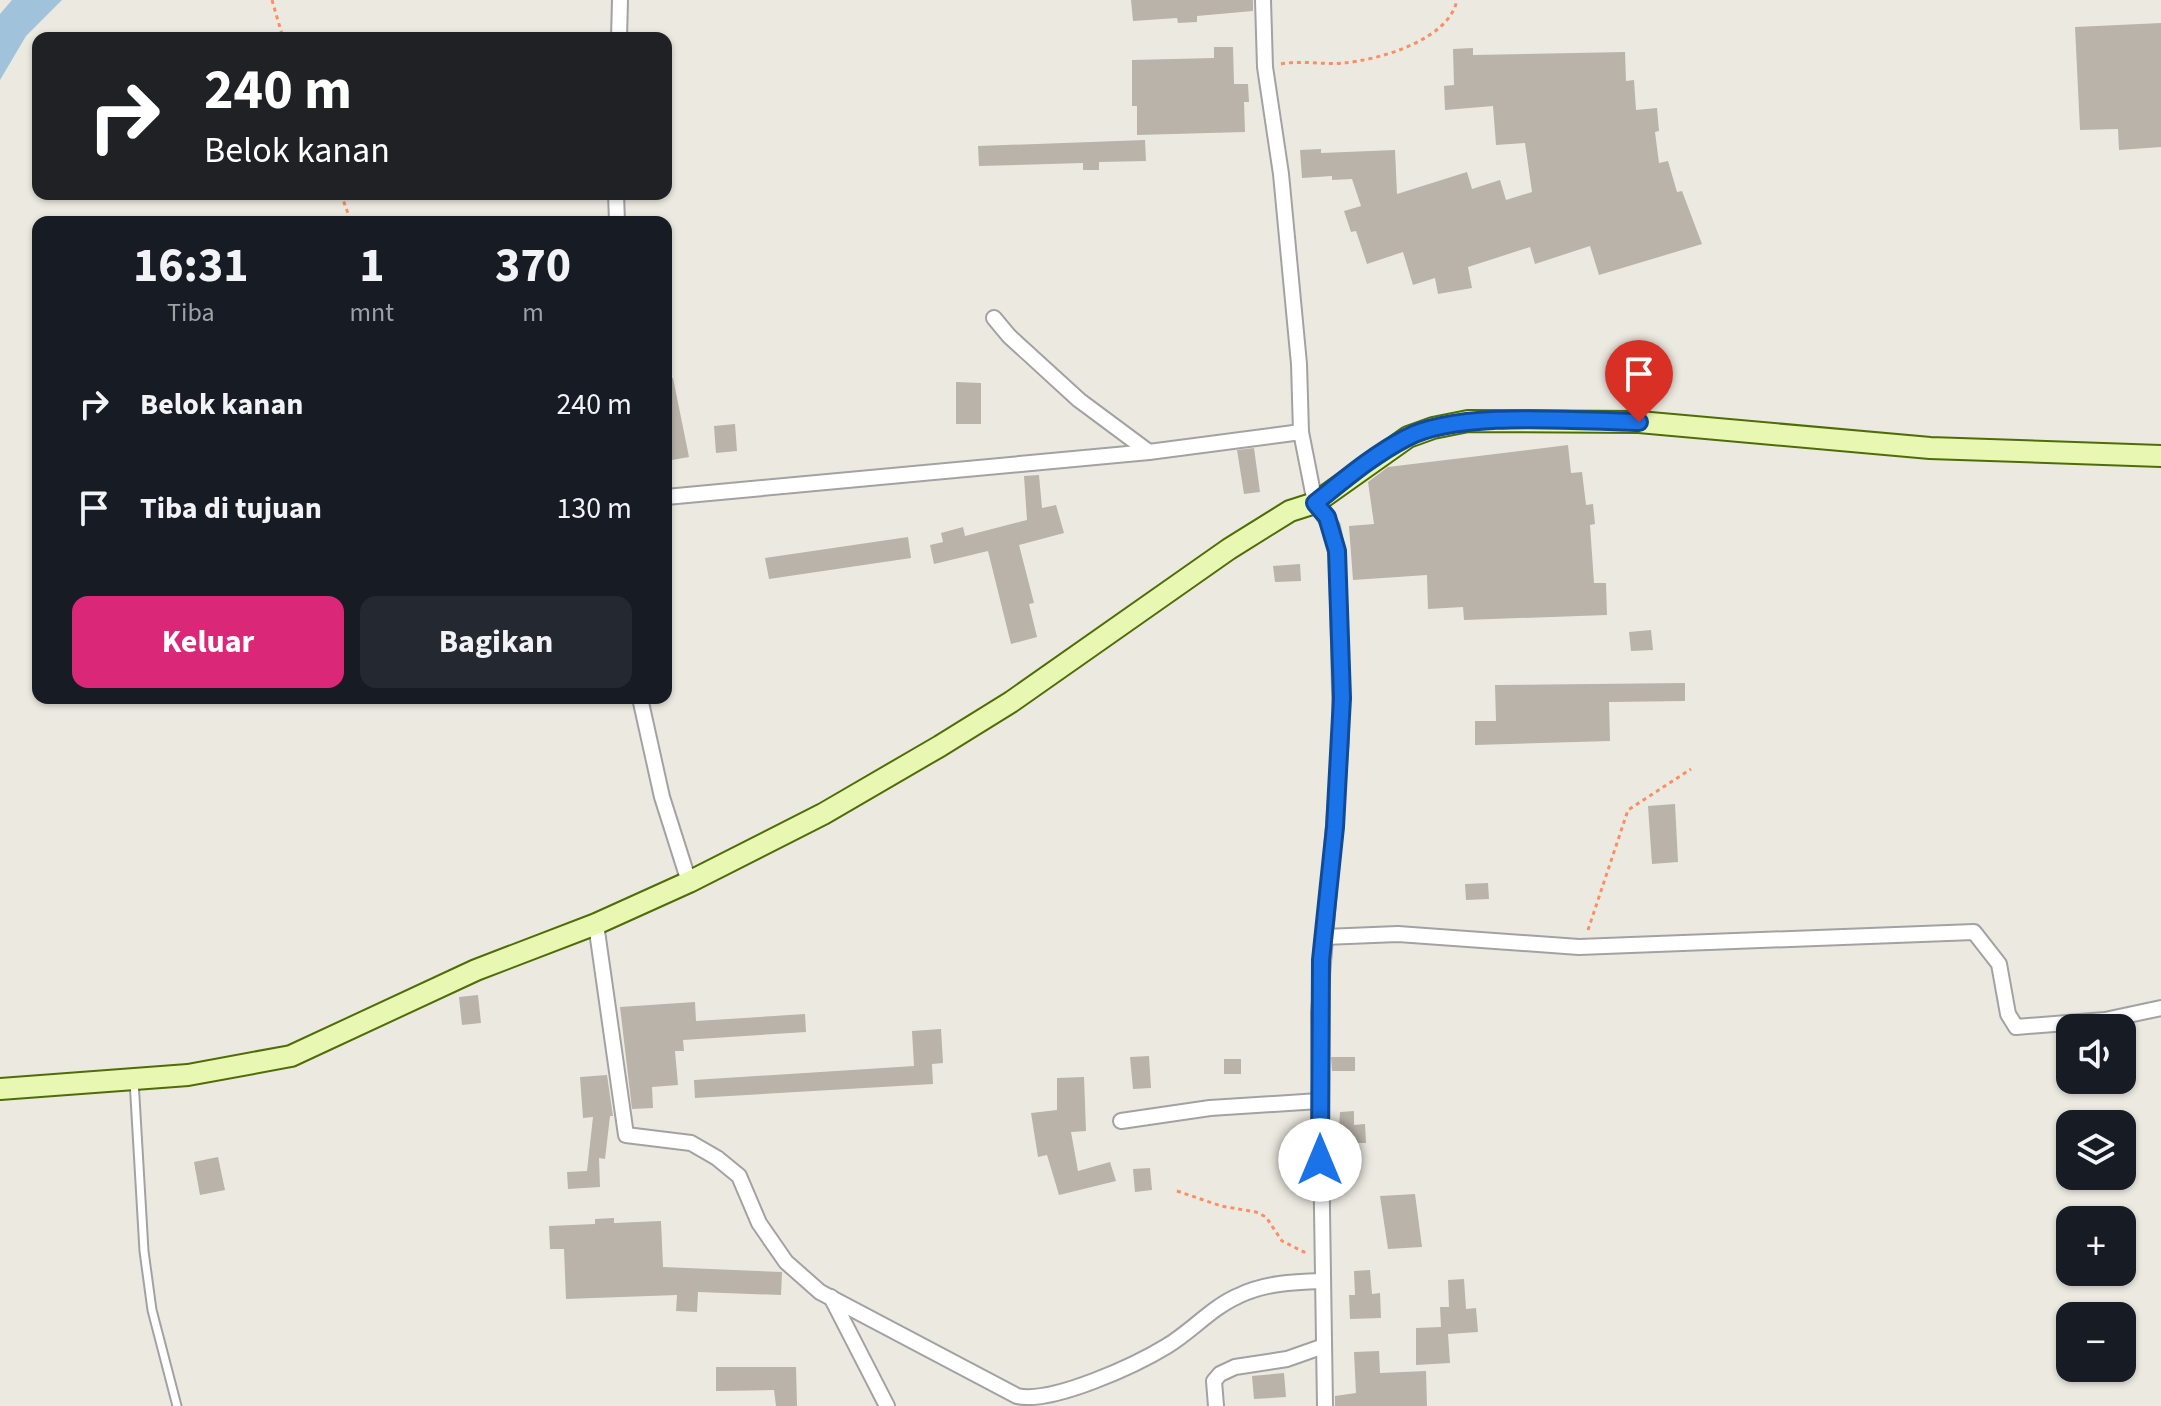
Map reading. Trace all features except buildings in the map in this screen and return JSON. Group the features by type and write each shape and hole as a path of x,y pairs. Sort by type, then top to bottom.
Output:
{"street":[{"path":"619,32 620,0"},
{"path":"1263,0 1265,67 1289,258 1301,432 1315,503 1327,517 1337,551 1342,698 1319,1000 1325,1406"},
{"path":"994,318 1009,336 1079,400 1149,452"},
{"path":"0,1089 229,1070 291,1056 476,970 596,924 689,882 823,814 940,746 1023,694 1229,549 1290,511 1315,503 1408,437 1468,421 1639,422 1930,448 2161,456"},
{"path":"672,496 1149,452 1301,432"},
{"path":"641,704 662,797 689,882"},
{"path":"596,924 626,1135 691,1143 717,1158 739,1176 759,1223 786,1262 831,1297 1017,1396 1033,1400"},
{"path":"1324,937 1398,934 1579,947 1974,932 1999,964 2008,1014 2016,1027 2105,1020 2161,1008"},
{"path":"1121,1121 1210,1108 1319,1101"},
{"path":"1017,1406 1093,1381 1167,1346 1235,1297 1260,1286 1322,1281"},
{"path":"831,1297 887,1406"},
{"path":"1216,1406 1214,1381 1227,1370 1287,1359 1324,1346"}],"lane":[{"path":"134,1079 144,1251 152,1310 177,1406"}],"path":[{"path":"272,0 281,32"},
{"path":"1265,67 1310,61 1346,63 1419,45 1455,9 1457,0"},
{"path":"1579,947 1585,940 1628,810 1691,769"},
{"path":"1177,1191 1221,1206 1256,1212 1266,1217 1282,1241 1299,1251 1321,1256"}],"water":[{"path":"12,0 62,0 26,36 0,80 0,14"}],"route":[{"path":"1320,1160 1321,960 1335,827 1342,698 1337,551 1327,517 1315,503 1375,457 1408,437 1433,428 1468,421 1639,422"}]}
